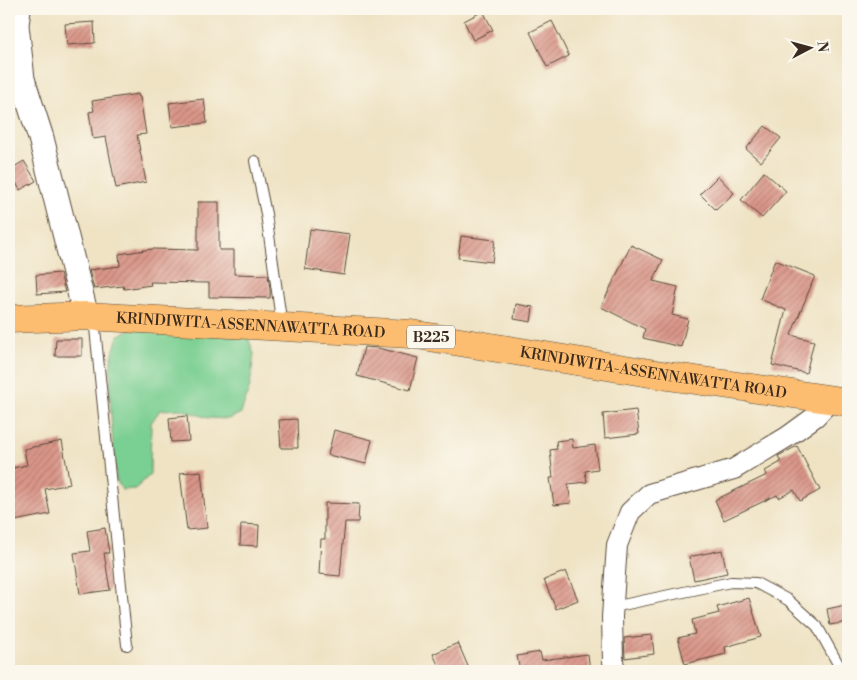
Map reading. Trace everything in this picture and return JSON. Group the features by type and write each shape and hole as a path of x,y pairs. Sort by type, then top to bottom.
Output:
{"main road":[{"name":"KRINDIWITA-ASSENNAWATTA ROAD","path":"9,319 90,317 411,334 840,401"}],"street":[{"path":"18,9 16,25 22,79 41,138 90,317"},
{"path":"615,671 613,661 613,607 618,544 630,512 649,494 734,469 787,437 840,401"}],"lane":[{"path":"255,161 266,214 282,327"},
{"path":"90,317 126,644"},
{"path":"613,607 732,582 756,583 788,600 817,626 842,671"}],"green space":[{"path":"130,329 248,337 254,354 250,386 241,413 229,419 208,418 180,409 160,410 151,423 150,475 135,489 122,490 116,479 112,432 111,360 118,336"}],"building":[{"path":"483,11 493,30 473,40 464,21"},
{"path":"552,21 569,56 547,67 530,32"},
{"path":"94,22 95,43 67,45 65,24"},
{"path":"138,94 146,134 137,135 146,182 116,188 106,137 93,139 89,112 94,111 92,101"},
{"path":"204,99 207,123 172,127 169,103"},
{"path":"765,126 781,138 761,162 746,149"},
{"path":"24,161 36,181 20,190 9,170"},
{"path":"764,172 786,191 762,218 741,200"},
{"path":"718,176 734,193 716,210 700,194"},
{"path":"198,202 219,202 219,250 234,250 234,274 268,275 270,298 209,297 209,283 150,282 151,285 124,289 123,286 94,289 89,270 120,266 119,254 152,249 198,250"},
{"path":"310,229 350,234 344,275 305,269"},
{"path":"461,236 495,240 492,262 458,258"},
{"path":"631,245 663,260 653,281 678,287 672,315 688,319 681,347 643,338 645,329 601,307"},
{"path":"775,260 815,276 791,335 814,341 806,373 772,365 786,310 760,299"},
{"path":"60,273 65,292 37,294 36,275"},
{"path":"516,304 533,307 531,322 514,319"},
{"path":"56,339 82,339 82,356 55,356"},
{"path":"364,347 378,348 418,358 410,390 357,376"},
{"path":"636,410 639,434 605,438 603,414"},
{"path":"187,416 189,441 171,442 169,418"},
{"path":"297,419 298,448 281,448 279,420"},
{"path":"334,430 372,440 366,464 328,455"},
{"path":"572,439 573,448 595,445 598,469 585,471 587,482 568,484 571,503 554,505 550,478 553,478 550,450 557,449 556,441"},
{"path":"62,441 70,484 45,489 50,514 9,522 9,469 27,465 24,449"},
{"path":"797,446 820,490 800,501 794,490 779,498 777,495 724,520 715,500 767,475 765,471 781,462 778,456"},
{"path":"201,471 207,528 187,530 180,473"},
{"path":"325,503 359,504 358,522 345,522 340,576 319,574 321,539 325,539"},
{"path":"241,524 259,525 258,546 240,545"},
{"path":"105,528 109,553 104,553 110,590 80,594 74,553 90,551 87,531"},
{"path":"722,550 727,573 694,580 689,557"},
{"path":"566,571 578,600 556,609 544,580"},
{"path":"749,598 761,637 725,647 726,654 685,664 678,638 695,634 692,620 719,613 717,607"},
{"path":"846,605 848,622 830,625 827,609"},
{"path":"652,635 654,654 625,658 624,638"},
{"path":"458,643 470,671 441,671 433,654"},
{"path":"540,652 542,660 588,654 590,671 520,671 517,656"}]}
